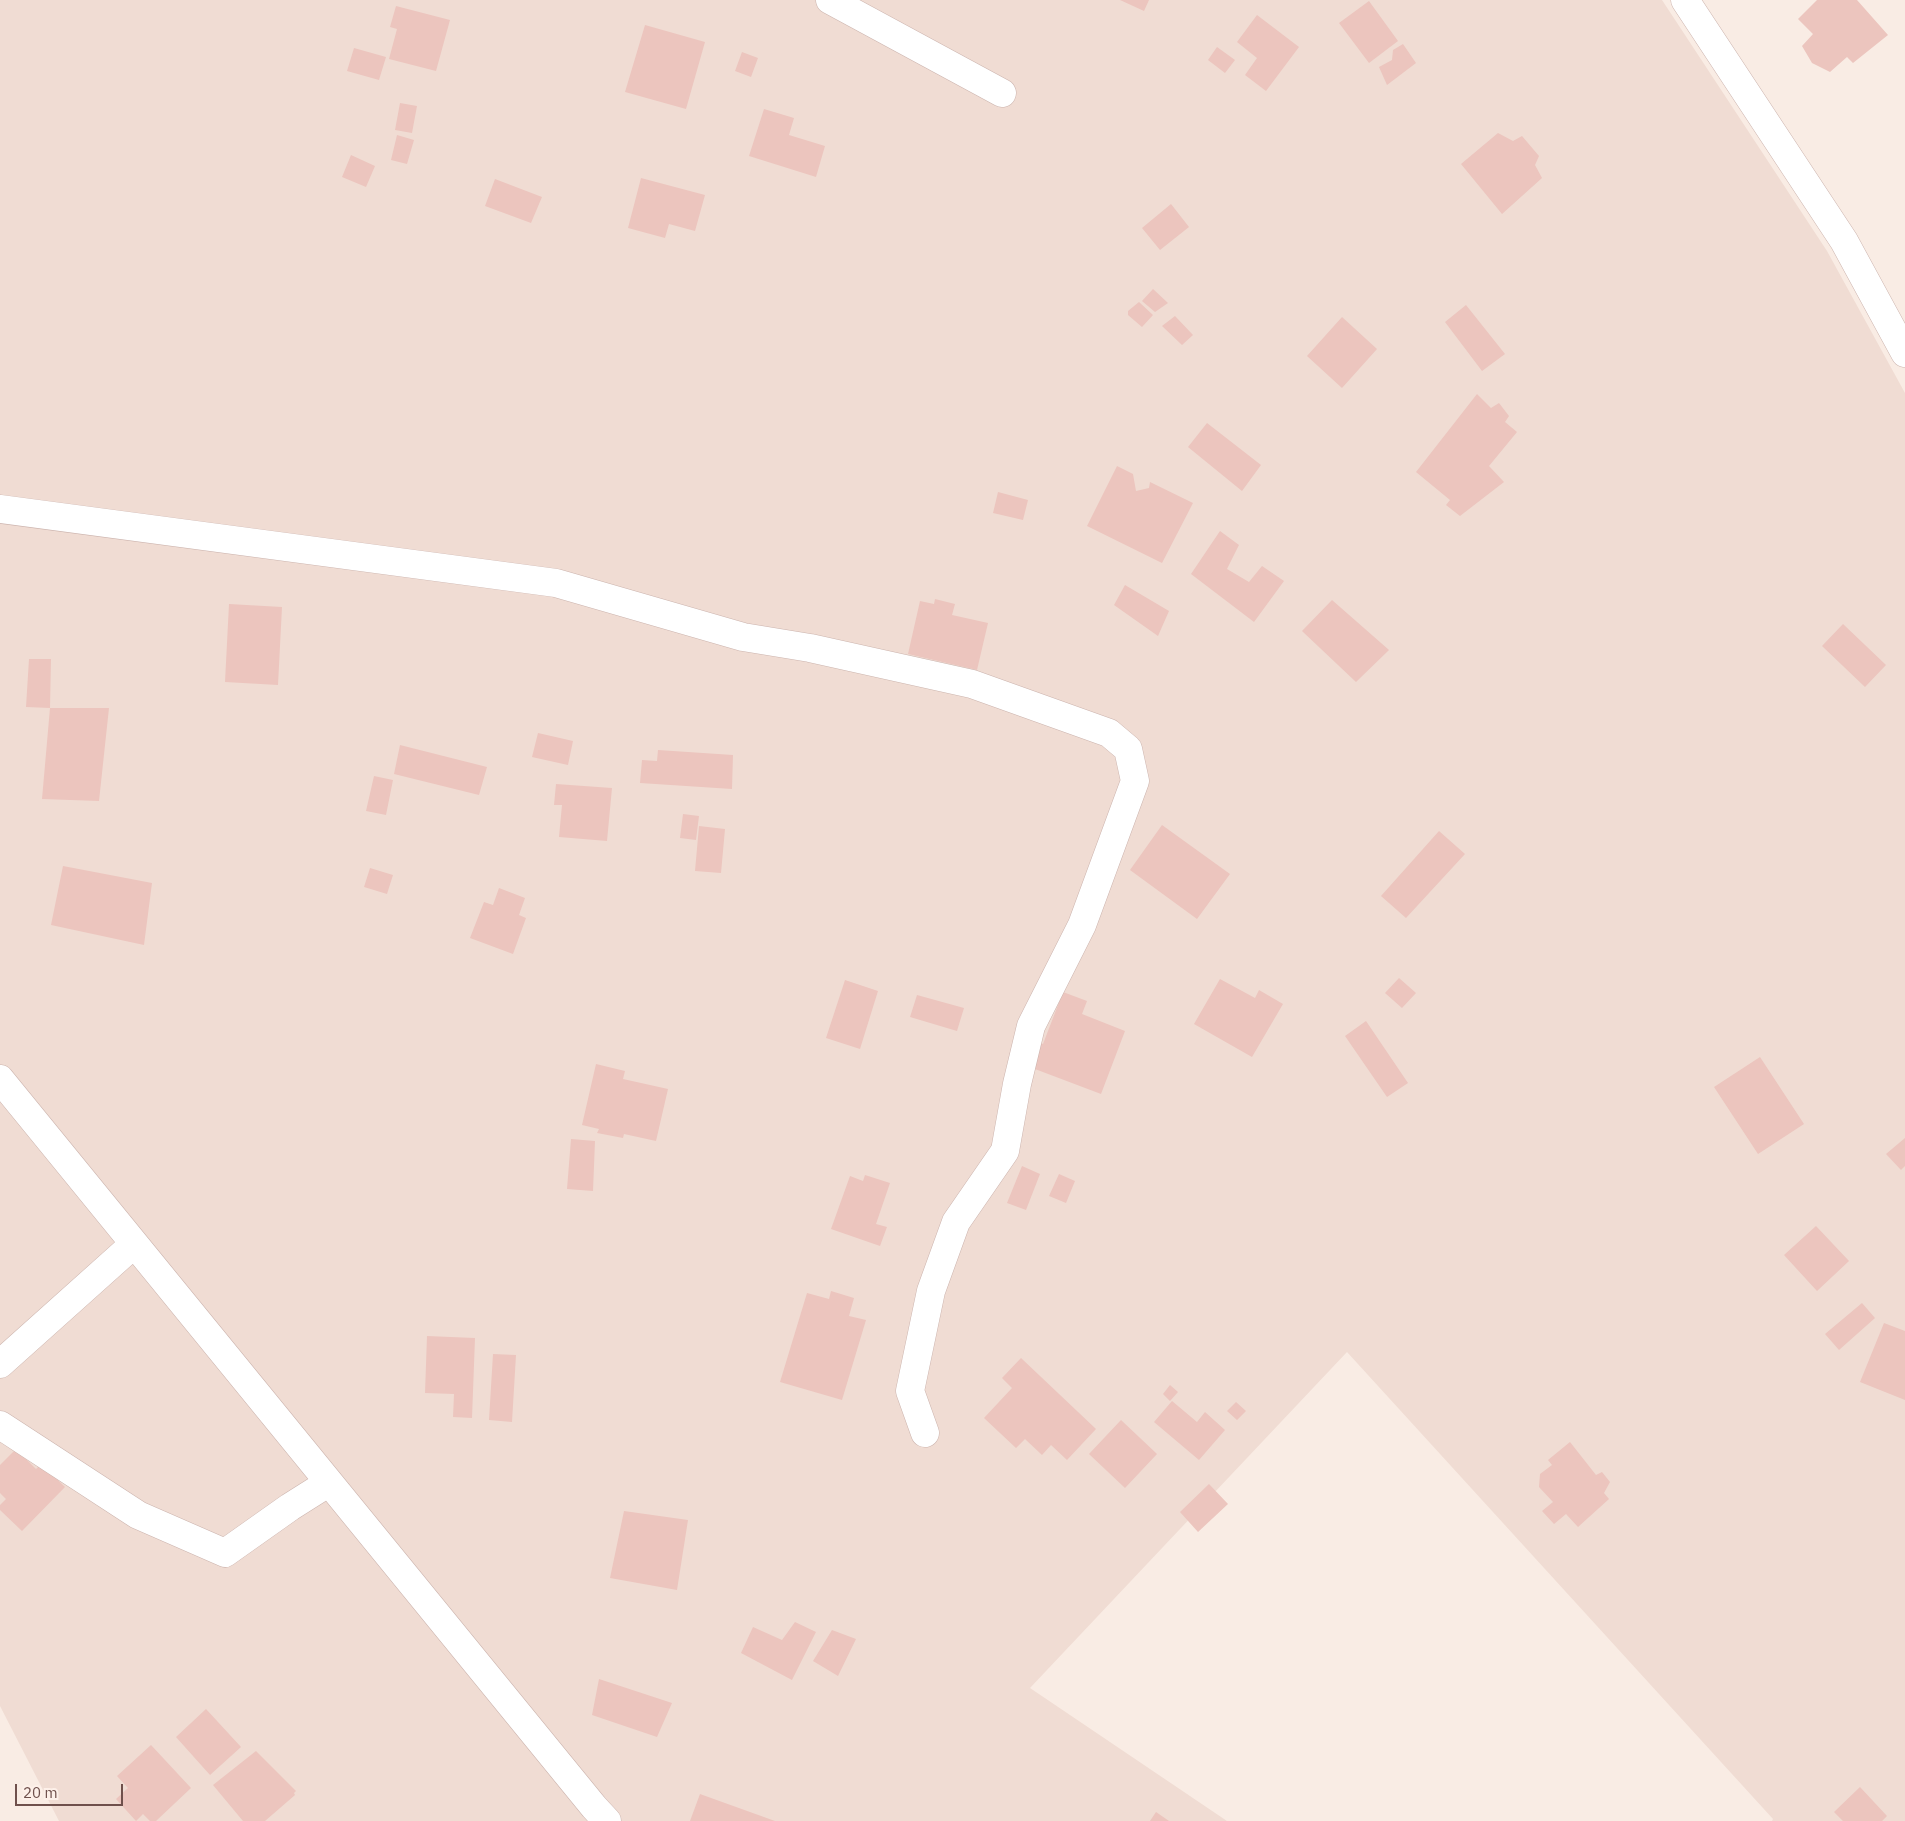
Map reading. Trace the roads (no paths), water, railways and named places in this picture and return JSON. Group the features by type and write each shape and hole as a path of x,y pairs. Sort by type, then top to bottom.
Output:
{"street":[{"path":"830,0 1002,92"},
{"path":"1685,0 1844,241 1905,353"},
{"path":"0,509 556,583 743,636 810,648 972,684 1109,733 1128,749 1135,781 1082,925 1031,1026 1004,1151 956,1222 931,1291 910,1392 925,1433"},
{"path":"0,1079 587,1800 607,1821"},
{"path":"0,1364 134,1244"},
{"path":"0,1425 138,1515 225,1553 290,1507 328,1483"}]}
